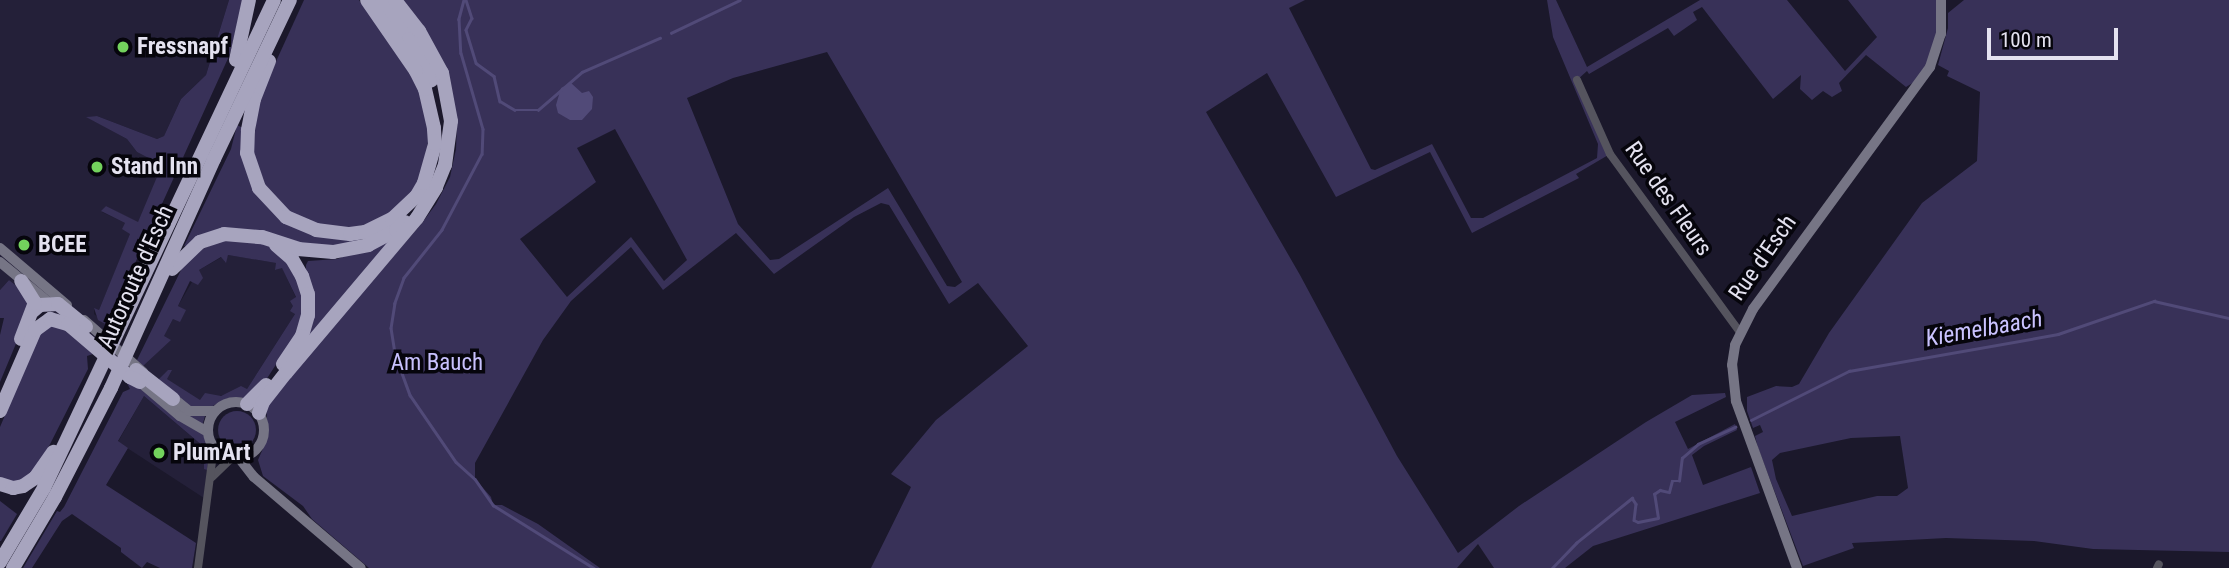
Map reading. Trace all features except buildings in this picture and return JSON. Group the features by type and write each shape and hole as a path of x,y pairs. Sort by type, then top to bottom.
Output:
{"highway":[{"path":"227,95 249,0"},
{"name":"Autoroute d'Esch","path":"0,562 44,488 274,0"},
{"name":"Autoroute d'Esch","path":"13,568 55,497 111,388 154,298 214,159 290,0"},
{"path":"300,0 272,53 254,99 247,153 260,188 286,216 316,230 350,234 379,226 410,203 430,171 435,144 425,89 402,46 367,0"},
{"path":"380,0 409,39 426,69 442,110 447,153"},
{"path":"259,413 263,402 417,218 429,199 447,153 451,121 442,73 419,31 395,0"},
{"path":"154,298 178,261 200,242 224,234 262,237 311,251 356,248 396,230 429,199"},
{"path":"247,404 291,355 302,336 308,315 308,294 302,276 281,248 262,237"},
{"path":"0,391 35,303 22,281"},
{"path":"33,311 49,302 58,303 173,399"},
{"path":"0,411 35,330 50,319 68,324 130,377 140,382"},
{"path":"0,484 12,488 23,486 34,478 85,400"}],"main road":[{"name":"Rue d'Esch","path":"1797,568 1736,401 1732,365 1740,332 1808,230 1930,67 1941,34 1941,0"},
{"path":"0,248 190,411 215,411 230,402 247,404 259,413 264,435 255,451 257,470 265,487"},
{"path":"0,262 180,416 208,432 214,447 235,458 265,487 361,568"},
{"path":"208,432 215,411"},
{"path":"235,458 255,451"}],"street":[{"name":"Rue des Fleurs","path":"1577,80 1611,154 1740,332"},
{"path":"198,568 214,447"},
{"path":"211,480 235,458"}],"shaded area":[{"path":"0,0 229,0 206,75 181,99 164,136 157,139 97,116 87,117 127,139 137,152 163,165 138,223 106,206 102,212 125,223 131,234 99,310 94,309 94,314 107,325 105,330 137,360 170,340 163,337 173,319 185,310 178,306 199,270 222,257 225,262 228,255 277,263 276,270 282,267 296,298 293,306 295,314 247,389 200,401 166,379 164,373 164,410 9,280 0,290"},
{"path":"571,83 582,93 589,91 593,97 592,109 582,120 570,120 558,113 556,105 561,88"},
{"path":"144,396 205,448 204,468 207,470 204,498 118,442"}],"green space":[{"path":"229,0 243,0 230,54 107,325 98,320 94,308 99,310 130,234 122,229 125,223 101,211 106,206 138,222 162,165 137,152 127,139 86,117 97,116 157,139 164,136 181,99 206,75"},
{"path":"304,0 359,0 396,49 419,90 429,133 425,169 408,198 388,215 364,225 351,228 317,225 290,212 265,185 253,152 258,101"},
{"name":"Am Bauch","path":"402,0 1305,0 1289,8 1371,169 1375,170 1432,144 1471,218 1483,218 1597,158 1598,144 1553,37 1547,0 1556,0 1587,67 1700,0 1787,0 1845,71 1877,37 1848,0 1937,0 1937,33 1926,65 1916,81 1906,87 1866,55 1839,83 1842,91 1832,97 1823,91 1812,100 1800,89 1801,75 1773,99 1702,7 1693,12 1697,20 1674,36 1668,28 1589,74 1587,71 1577,80 1610,154 1576,174 1579,178 1472,233 1430,152 1336,197 1267,73 1206,112 1300,275 1397,456 1458,553 1519,506 1646,422 1692,395 1725,393 1726,397 1675,422 1688,449 1735,424 1737,430 1692,455 1703,485 1751,467 1760,493 1593,546 1565,568 1494,568 1478,544 1457,568 871,568 911,487 891,474 936,420 1028,346 978,283 949,304 889,205 881,203 854,217 774,274 736,233 663,290 631,247 571,301 543,340 475,463 475,479 491,497 493,505 502,505 538,524 600,568 369,568 312,519 303,506 263,476 258,460 268,437 266,404 436,204 450,177 456,149 457,120","holes":["827,52 962,282 955,287 947,286 888,188 779,259 770,260 738,224 687,98 733,78","615,129 687,260 664,281 631,237 567,297 520,239 596,182 577,148"]},
{"path":"1964,0 2229,0 2229,552 2093,549 2034,541 1946,538 1852,543 1854,548 1803,566 1758,448 1755,436 1763,432 1760,425 1753,428 1747,411 1747,397 1776,386 1792,387 1799,384 1829,333 1922,203 1977,161 1980,92 1947,76 1949,71 1938,65 1948,28 1948,13","holes":["1900,436 1908,488 1897,496 1877,496 1792,516 1776,479 1772,460 1780,453 1851,438"]},
{"path":"237,125 245,129 271,208 352,237 421,200 394,227 344,246 299,245 264,233 184,246 231,149"},
{"path":"391,239 311,339 306,336 308,261 337,259"},
{"path":"224,240 261,242 278,251 287,262 298,279 302,294 302,314 297,332 266,380 245,398 228,398 207,409 203,423 209,456 207,470 204,469 204,447 144,396 118,441 128,448 106,485 196,543 192,568 160,568 147,562 142,568 121,552 121,548 72,514 62,521 32,568 23,568 57,511 60,512 64,507 123,392 130,389 127,383 158,380 168,370 172,370 167,379 200,400 205,393 221,396 241,386 247,389 295,314 290,311 293,306 290,301 296,297 282,268 275,270 276,263 228,255 226,263 221,257 199,270 203,278 198,285 190,281 178,306 186,310 180,322 173,319 164,336 171,340 143,366 137,360 183,266 202,249"},
{"path":"9,280 24,292 30,310 0,382 0,335 4,318 0,318 0,290"},
{"path":"59,324 93,354 87,356 88,369 40,464 32,474 13,483 0,478 0,427 43,326"},
{"path":"237,411 251,416 256,430 251,444 237,449 223,444 218,430 223,416"},
{"path":"0,501 17,514 1,541 0,541"}],"waterway":[{"name":"Kiemelbaach","path":"464,0 459,19 461,53 483,129 482,154 442,230 404,278 395,303 391,328 395,354 410,395 456,462 475,479 493,505 594,568"},
{"path":"466,0 472,18 466,30 476,63 494,76 500,101 515,110 538,110 582,72 660,38"},
{"path":"671,33 740,0"},
{"name":"Kiemelbaach","path":"1751,420 1849,371 2058,334 2154,301 2229,318"},
{"name":"Kiemelbaach","path":"1552,568 1576,543 1632,498 1636,504 1634,520 1638,522 1658,518 1654,494 1660,490 1669,492 1672,481 1679,481 1682,458 1698,444 1735,427"}],"place":[{"name":"Fressnapf","path":"123,47"},
{"name":"Stand Inn","path":"97,167"},
{"name":"BCEE","path":"24,245"},
{"name":"Plum'Art","path":"159,453"}]}
